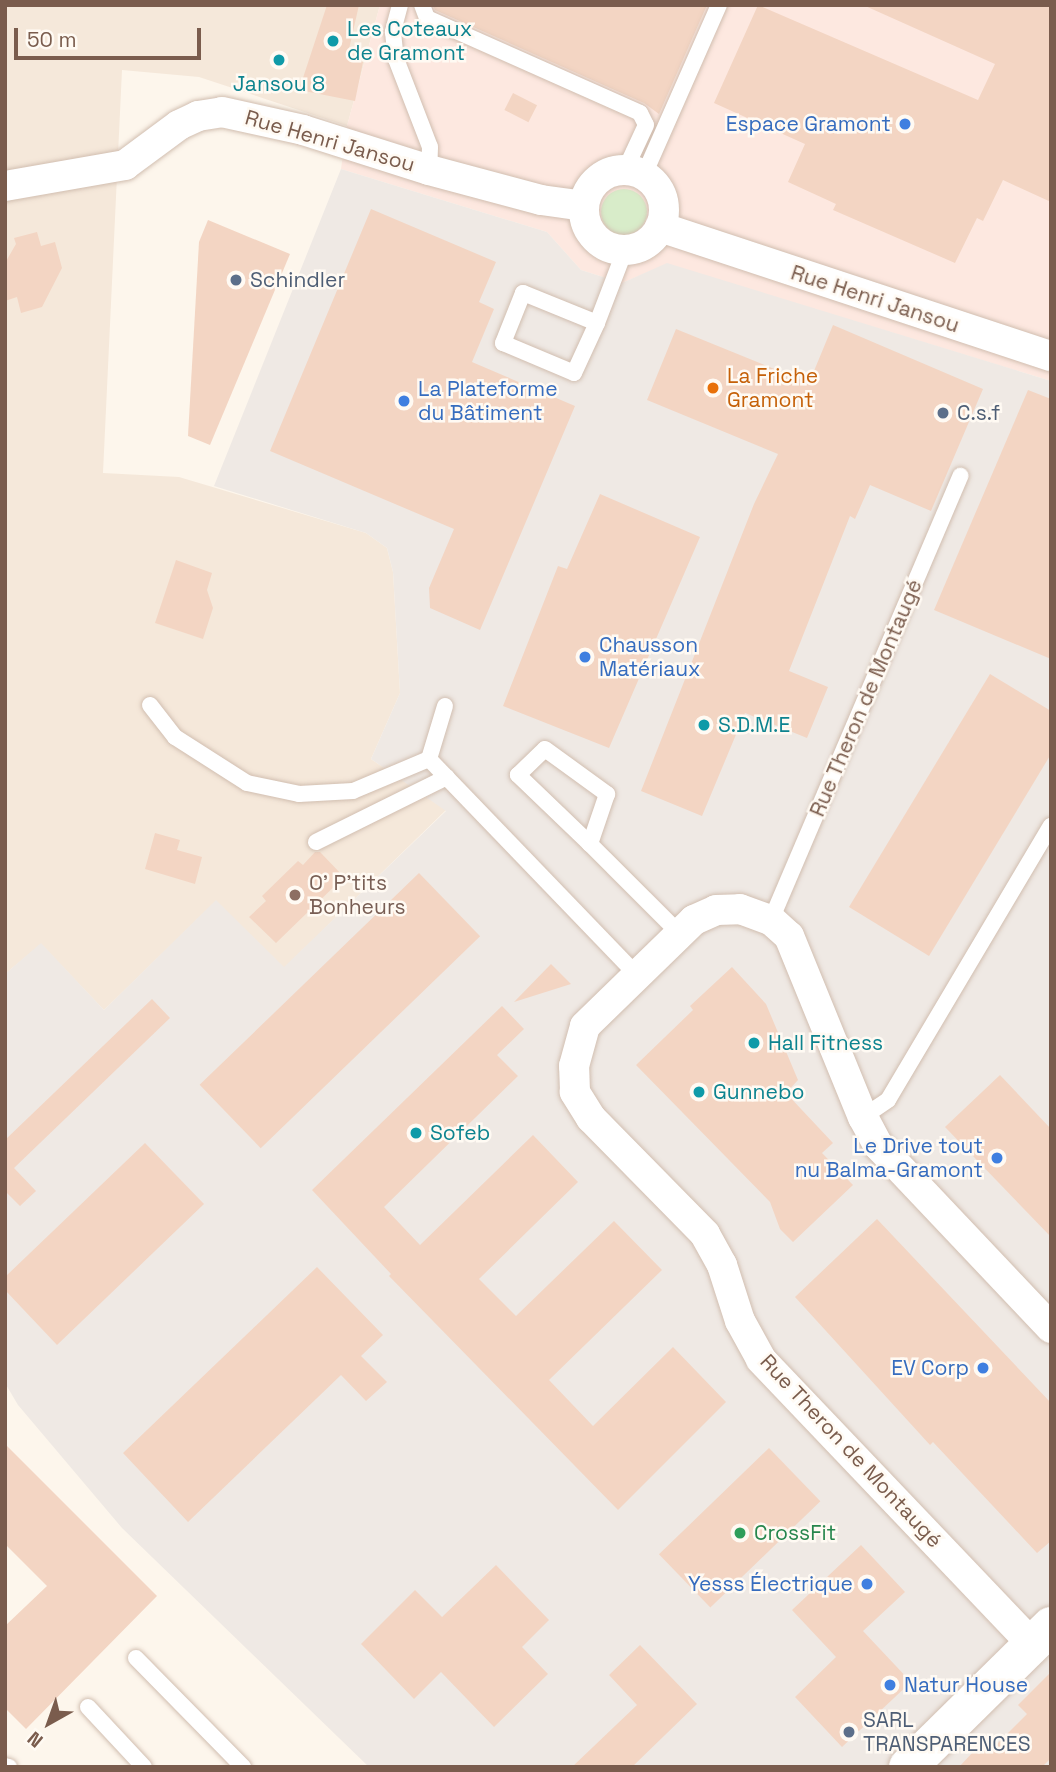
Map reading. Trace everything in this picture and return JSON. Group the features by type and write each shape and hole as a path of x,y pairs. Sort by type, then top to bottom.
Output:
{"street":[{"name":"Rue Henri Jansou","path":"5,186 125,165 179,125 198,116 222,112 303,130 429,170 541,200 584,206"},
{"path":"635,173 660,193 663,204 660,228 645,244 625,250 599,242 585,219 587,194 602,176 635,173"},
{"name":"Rue Henri Jansou","path":"660,228 1051,356"},
{"name":"Rue Theron de Montaugé","path":"771,920 740,909 716,910 694,920 585,1026 574,1066 575,1092 590,1118 705,1234 722,1265 740,1321 761,1359 1041,1635"},
{"path":"771,920 789,936 863,1117 878,1145 1051,1328"},
{"path":"908,1767 1041,1635"}],"lane":[{"path":"400,5 393,32 396,59 430,147 429,170"},
{"path":"422,5 427,18 640,113 646,125 635,173"},
{"path":"635,173 719,5"},
{"path":"597,323 523,293 503,343 574,373 597,323 625,250"},
{"name":"Rue Theron de Montaugé","path":"771,920 960,476"},
{"path":"150,705 175,737 247,783 299,794 353,792 429,758 445,706"},
{"path":"590,844 607,794 545,749 518,775 680,933"},
{"path":"429,758 636,974"},
{"path":"316,842 447,777"},
{"path":"863,1117 888,1100 1051,826"},
{"path":"136,1658 243,1767"},
{"path":"88,1707 134,1753 144,1767"}],"shaded area":[{"path":"5,5 380,5 347,126 199,77 122,70 103,473 179,477 366,533 387,548 393,572 400,693 371,759 446,810 284,968 216,901 104,1010 41,944 5,974"},
{"path":"380,5 1051,5 1051,381 667,264 622,283 581,270 547,232 341,169 347,126"},
{"path":"341,169 547,232 581,270 622,283 667,263 1051,381 1051,1767 369,1767 122,1528 18,1405 5,1383 5,974 41,943 104,1010 216,900 284,967 446,811 371,759 400,693 393,572 387,548 366,533 214,486"}],"green space":[{"path":"624,189 640,196 647,212 640,228 624,235 608,228 601,212 608,196"}],"building":[{"name":"Les Coteaux de Gramont","path":"327,5 359,5 347,58 363,62 355,101 299,90"},
{"path":"433,5 707,5 659,114 644,103 435,10"},
{"name":"Espace Gramont","path":"758,5 978,100 995,64 863,5 1051,5 1051,202 1003,180 983,221 977,218 955,263 833,210 836,204 788,182 805,144 714,103"},
{"path":"513,93 537,105 528,122 504,110"},
{"name":"La Plateforme du Bâtiment","path":"371,209 496,262 479,302 494,309 472,362 575,406 480,630 430,608 429,588 454,529 270,451"},
{"path":"208,220 290,254 210,445 188,436 199,242"},
{"path":"37,232 41,246 55,242 62,268 42,307 21,313 17,297 5,301 5,263 16,244 14,238"},
{"path":"833,325 983,389 931,511 870,485 855,519 850,516 789,671 828,687 807,738 745,713 702,816 641,791 754,504 778,454 647,400 676,329 809,383"},
{"path":"1028,390 1051,399 1051,659 934,610"},
{"name":"Chausson Matériaux","path":"600,494 700,537 609,748 503,706 558,566 567,569"},
{"path":"176,560 212,573 207,590 213,608 203,639 155,623"},
{"path":"990,674 1051,711 1051,754 929,956 849,907"},
{"path":"155,833 180,840 177,850 202,857 195,884 145,869"},
{"path":"315,852 320,852 344,877 276,943 249,917 266,901 262,896 298,861 303,865"},
{"path":"419,873 480,936 261,1148 200,1085"},
{"path":"551,964 571,984 514,1002"},
{"path":"732,967 766,1004 798,1080 786,1093 833,1143 822,1153 853,1185 793,1242 780,1229 770,1202 636,1065 693,1010 690,1006"},
{"path":"152,999 170,1018 14,1168 36,1191 20,1206 5,1191 5,1140"},
{"path":"502,1006 524,1029 497,1055 518,1076 384,1207 420,1245 533,1135 578,1182 479,1279 516,1316 614,1221 662,1270 549,1380 593,1426 673,1347 726,1402 618,1510 389,1276 391,1274 312,1190"},
{"path":"1000,1075 1051,1129 1051,1237 945,1127"},
{"path":"145,1143 204,1204 57,1345 5,1290 5,1277"},
{"path":"877,1219 1051,1403 1051,1541 1037,1553 933,1442 930,1445 795,1297"},
{"path":"317,1267 383,1335 361,1356 387,1382 366,1401 341,1375 188,1522 123,1453"},
{"path":"5,1444 157,1596 26,1729 5,1708 5,1626 47,1586 5,1544"},
{"path":"769,1448 820,1501 710,1608 659,1554"},
{"path":"861,1545 905,1592 863,1631 911,1682 842,1747 795,1697 836,1657 792,1610"},
{"path":"496,1565 549,1620 522,1647 548,1674 494,1727 441,1672 414,1699 361,1644 415,1590 442,1617"},
{"path":"640,1645 697,1704 632,1767 572,1767 637,1705 609,1675"},
{"path":"1051,1672 1051,1758 1042,1767 959,1767 987,1737 996,1745 1027,1714 1018,1705"}],"place":[{"name":"Les Coteaux de Gramont","path":"333,41"},
{"name":"Jansou 8","path":"279,60"},
{"name":"Espace Gramont","path":"905,124"},
{"name":"Schindler","path":"236,280"},
{"name":"La Friche Gramont","path":"713,388"},
{"name":"La Plateforme du Bâtiment","path":"404,401"},
{"name":"C.s.f","path":"943,413"},
{"name":"Chausson Matériaux","path":"585,657"},
{"name":"S.D.M.E","path":"704,725"},
{"name":"O' P'tits Bonheurs","path":"295,895"},
{"name":"Hall Fitness","path":"754,1043"},
{"name":"Gunnebo","path":"699,1092"},
{"name":"Sofeb","path":"416,1133"},
{"name":"Le Drive tout nu Balma-Gramont","path":"997,1158"},
{"name":"EV Corp","path":"983,1368"},
{"name":"CrossFit","path":"740,1533"},
{"name":"Yesss Électrique","path":"867,1584"},
{"name":"Natur House","path":"890,1685"},
{"name":"SARL TRANSPARENCES","path":"849,1732"}]}
